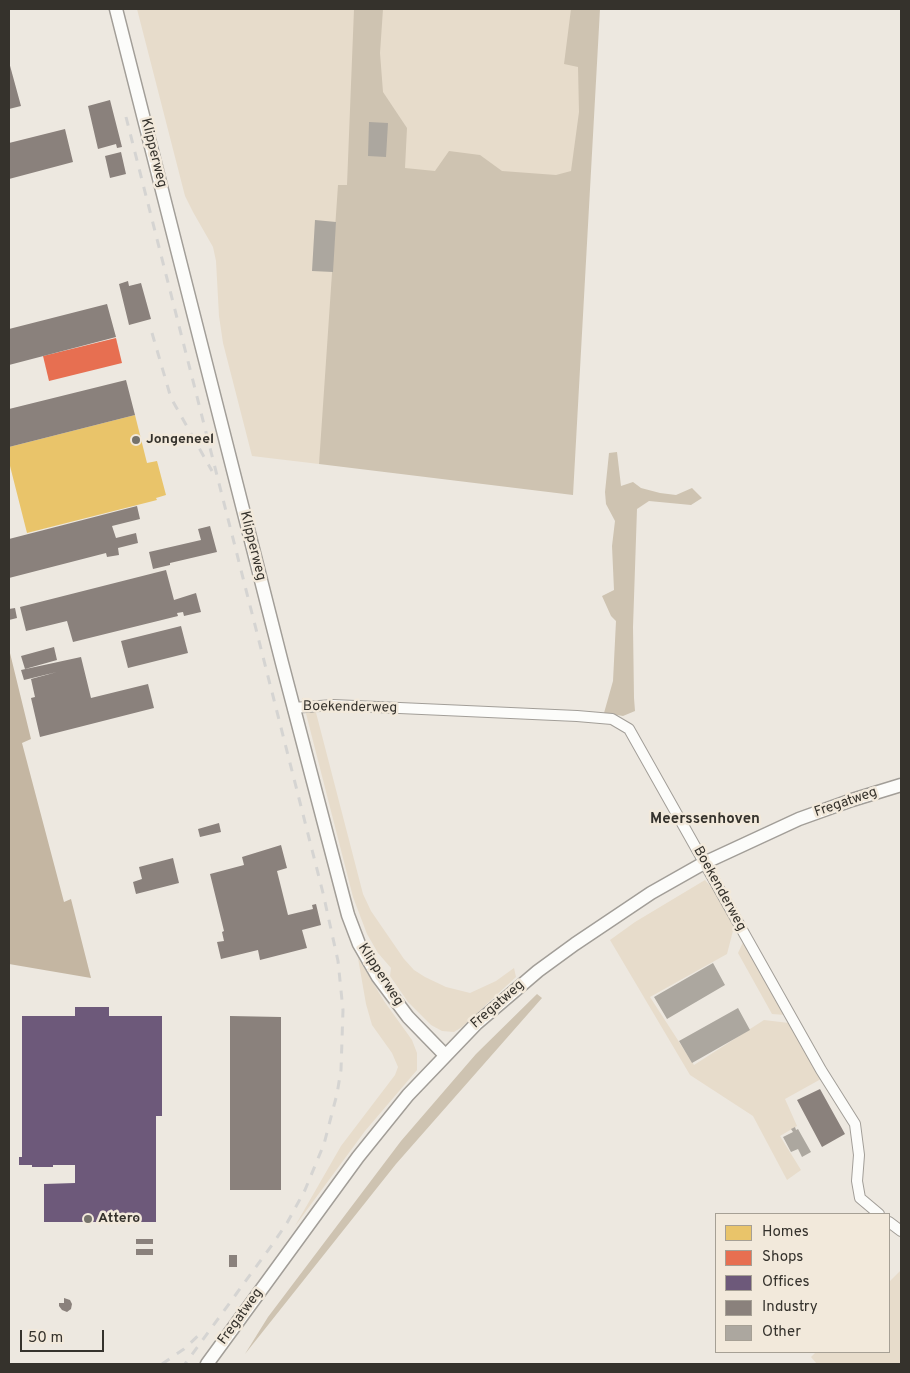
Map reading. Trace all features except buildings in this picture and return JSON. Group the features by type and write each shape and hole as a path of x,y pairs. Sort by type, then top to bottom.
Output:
{"street":[{"name":"Klipperweg","path":"116,9 339,886 359,944 378,977 408,1017 445,1055"},
{"name":"Boekenderweg","path":"294,708 333,705 577,716 616,721 629,729 821,1070 855,1124 859,1155 858,1181 860,1198 878,1213"},
{"name":"Fregatweg","path":"207,1364 358,1157 408,1095 476,1024 545,965 652,892 704,863 799,820 852,800 901,785"},
{"path":"890,1223 901,1231"}],"shaded area":[{"path":"137,9 590,9 573,269 319,461 319,464 252,456 223,343 219,316 216,261 213,247 185,196"},
{"path":"354,9 383,9 380,53 383,92 407,128 405,168 435,171 449,151 480,155 502,171 556,175 571,171 579,112 578,67 564,64 571,9 600,9 573,495 319,464 338,185 347,185"},
{"path":"617,452 621,486 633,482 641,488 676,495 692,488 702,498 691,505 649,501 637,509 633,627 635,711 623,716 604,713 613,681 616,621 611,616 602,596 614,590 612,546 615,521 606,504 605,492 609,453"},
{"path":"9,649 31,739 22,743 64,902 71,899 91,978 9,964"},
{"path":"302,698 313,701 363,894 371,911 404,959 414,970 425,977 446,987 470,993 496,981 514,968 516,977 462,1027 454,1032 442,1031 431,1025 408,1002 390,976 391,968 378,953 367,934 353,897"},
{"path":"705,880 712,888 734,927 727,954 650,997 694,1065 764,1020 789,1023 821,1079 785,1099 797,1126 780,1136 801,1170 787,1180 753,1116 690,1075 610,940 635,922"},
{"path":"744,940 785,1015 772,1014 738,953"},
{"path":"358,958 384,1001 412,1040 417,1053 417,1070 365,1131 295,1226 341,1146 395,1075 398,1067 392,1053 372,1025 366,1004"},
{"path":"537,994 542,998 396,1164 245,1354 268,1317 401,1141 476,1054"},
{"path":"901,1270 901,1364 817,1364 811,1357 815,1353 890,1353 890,1281"}],"railway":[{"path":"126,117 323,893 338,961 343,1010 341,1070 337,1094 324,1144 305,1190 287,1223 272,1245 185,1364"},
{"path":"152,333 171,398 212,471"},
{"path":"162,1364 184,1349 202,1332"}],"place":[{"name":"Jongeneel","path":"136,440"},
{"name":"Attero","path":"88,1219"}],"district":[{"name":"Meerssenhoven","path":"705,820"}]}
